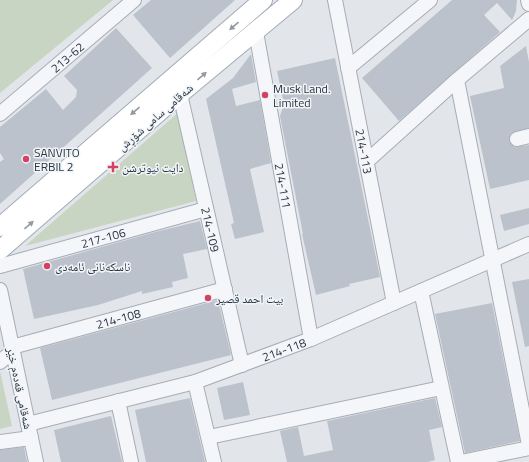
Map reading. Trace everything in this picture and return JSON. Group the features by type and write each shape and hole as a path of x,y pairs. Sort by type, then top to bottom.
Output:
{"main road":[{"name":"شەقامی سامی شۆڕش","path":"0,227 263,0"},
{"name":"شەقامی سامی شۆڕش","path":"0,250 180,94 293,0"}],"street":[{"name":"213-62","path":"0,114 134,0"},
{"name":"214-113","path":"335,0 394,303"},
{"path":"348,68 430,0"},
{"path":"528,0 529,4"},
{"path":"366,162 457,80 529,19"},
{"name":"214-111","path":"256,32 312,339"},
{"path":"457,80 529,444"},
{"name":"214-109","path":"180,94 242,365"},
{"name":"217-106","path":"0,266 206,208"},
{"name":"214-118","path":"28,424 195,382 312,339 529,244"},
{"name":"شەقامی قەدەم خێر","path":"0,290 36,462"},
{"name":"214-108","path":"12,349 225,290"},
{"path":"421,291 441,388 459,462 487,459 529,448"},
{"path":"0,362 12,349"},
{"path":"195,382 214,462"},
{"path":"209,437 441,388"},
{"path":"118,401 131,462"},
{"path":"0,442 31,438"}],"green space":[{"path":"0,0 113,0 0,93"},
{"path":"179,112 196,201 25,246"},
{"path":"0,371 12,426 0,429"}],"building":[{"path":"151,0 235,0 170,58 133,15"},
{"path":"452,0 517,0 516,11 512,20 497,3 484,15 500,32 399,121 362,78"},
{"path":"116,28 152,68 0,204 0,162 4,159 0,153 0,127 46,89 63,110 76,97 77,90 64,76"},
{"path":"526,46 529,62 529,128 511,133 509,141 515,147 529,145 529,180 490,189 470,96 504,88 500,66"},
{"path":"251,54 256,82 232,89 236,106 260,100 271,163 250,169 264,232 235,239 231,224 234,223 206,99 233,78"},
{"path":"335,58 380,277 349,284 350,286 316,295 302,234 280,116 284,104 277,71"},
{"path":"529,208 529,224 504,231 500,215"},
{"path":"200,221 207,249 183,254 188,278 172,282 173,287 142,294 142,291 98,305 34,319 23,269"},
{"path":"529,279 529,346 525,347 512,282"},
{"path":"218,300 231,355 52,400 40,348"},
{"path":"492,303 520,441 465,453 435,314"},
{"path":"243,382 250,415 224,420 217,388"},
{"path":"190,398 205,462 146,462 135,410"},
{"path":"435,398 442,427 429,430 435,460 428,462 287,462 280,431 298,427 304,456 333,450 327,421"},
{"path":"111,416 122,462 61,462 54,430"},
{"path":"24,447 27,462 0,462 0,450"}],"place":[{"name":"Musk Land. Limited","path":"265,95"},
{"name":"SANVITO ERBIL 2","path":"26,159"},
{"name":"دايت نيوترشن","path":"113,167"},
{"name":"ناسکەنانی ئامەدی","path":"47,266"},
{"name":"بيت احمد قصير","path":"208,298"}]}
